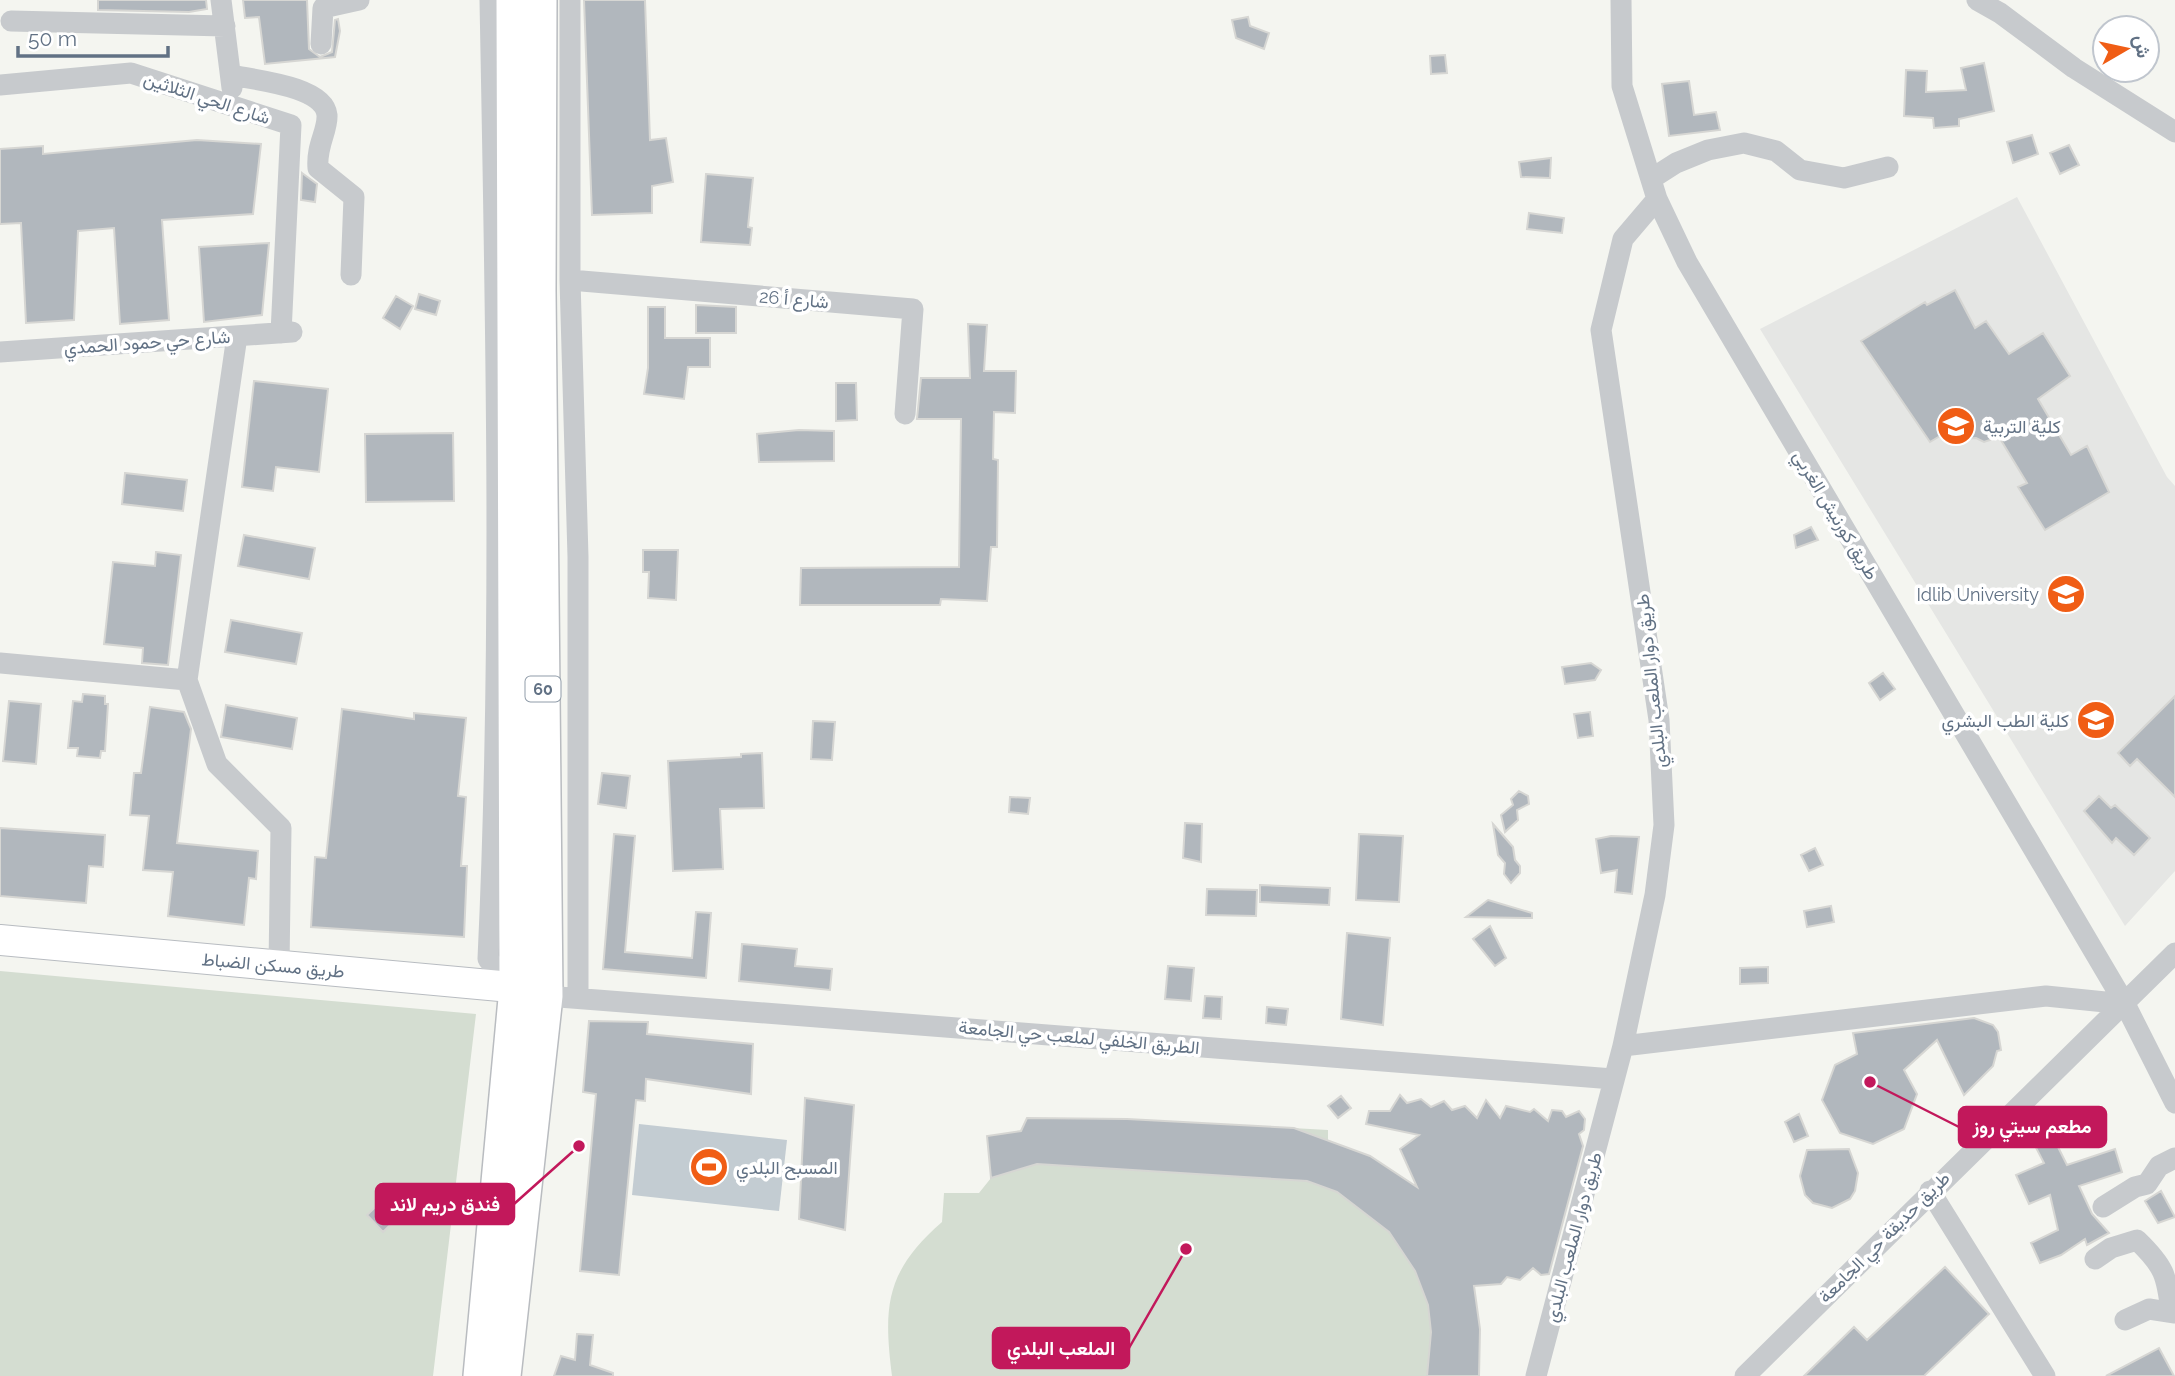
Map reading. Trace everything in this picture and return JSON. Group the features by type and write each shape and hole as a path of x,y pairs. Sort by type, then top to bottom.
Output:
{"main road":[{"name":"60","path":"480,1376 538,992 513,0"},
{"name":"60","path":"503,1376 538,992 540,0"}],"street":[{"path":"221,0 234,106"},
{"path":"321,44 323,8 359,0"},
{"path":"490,0 496,343 496,799 488,959 538,992 578,557 570,280 570,0"},
{"name":"طريق كورنيش الغربي","path":"1621,0 1622,86 1654,189 1694,274 2125,1004 2175,1103"},
{"path":"1977,0 2000,13 2074,68 2175,132"},
{"path":"11,21 225,26"},
{"name":"شارع الحي الثلاثين","path":"0,85 131,73 291,125 288,333"},
{"path":"231,75 303,91 316,96 323,104 327,115 316,150 318,168 354,197 351,275"},
{"name":"طريق دوار الملعب البلدي","path":"1536,1376 1623,1046 1655,895 1664,825 1658,720 1601,330 1623,239 1654,189 1676,163 1708,150 1744,143 1776,151 1800,170 1843,178 1888,167"},
{"name":"شارع أ 26","path":"570,280 913,309 905,414"},
{"name":"شارع حي حمود الحمدي","path":"0,352 288,333"},
{"path":"237,336 187,680 217,764 281,828 279,965"},
{"path":"0,663 187,680"},
{"name":"طريق مسكن الضباط","path":"0,940 538,992"},
{"name":"طريق حديقة حي الجامعة","path":"1745,1376 1930,1191 2175,953"},
{"name":"الطريق الخلفي لملعب حي الجامعة","path":"538,992 1613,1079"},
{"path":"1623,1046 2046,996 2125,1004"},
{"path":"2103,1207 2135,1187 2147,1184 2159,1166 2175,1158"},
{"path":"1930,1191 2045,1376"},
{"path":"2095,1259 2111,1248 2137,1240 2159,1261 2168,1286 2173,1313 2149,1309 2125,1320"}],"shaded area":[{"path":"2017,197 2167,477 2175,486 2175,871 2125,926 1760,329"},
{"path":"0,971 476,1014 433,1376 0,1376"},
{"path":"1027,1118 1127,1119 1328,1130 1328,1141 1368,1155 1407,1180 1474,1290 1480,1329 1478,1376 892,1376 889,1309 899,1274 923,1240 942,1222 944,1193 979,1193 991,1178 987,1136 1020,1131"},
{"name":"المسبح البلدي","path":"639,1124 787,1140 779,1211 632,1195"}],"building":[{"path":"98,0 206,0 207,9 189,12 98,10"},
{"path":"243,0 307,0 309,49 320,57 332,52 335,20 338,19 340,31 335,57 265,64 259,17 245,18"},
{"path":"584,0 645,0 650,140 666,138 673,182 652,186 652,213 592,215"},
{"path":"1248,17 1250,26 1269,33 1264,49 1236,38 1232,20"},
{"path":"1445,55 1447,73 1431,74 1430,56"},
{"path":"1984,63 1994,111 1959,119 1959,126 1934,128 1933,118 1904,116 1906,70 1927,71 1926,92 1966,90 1961,68"},
{"path":"1689,81 1694,115 1716,112 1720,130 1669,136 1662,84"},
{"path":"2032,135 2038,154 2013,163 2007,142"},
{"path":"197,140 261,144 253,214 162,220 169,320 120,324 114,228 78,231 74,320 26,323 21,223 0,224 0,149 43,146 43,154"},
{"path":"2069,145 2079,165 2060,174 2050,153"},
{"path":"1551,158 1550,178 1521,177 1519,162"},
{"path":"302,173 317,184 315,202 301,200"},
{"path":"706,174 753,178 748,227 752,228 750,245 701,242"},
{"path":"1529,213 1564,218 1562,233 1527,229"},
{"path":"269,243 262,315 204,322 199,247"},
{"path":"1955,290 1975,328 1986,321 2009,354 2043,333 2070,376 2038,399 2071,455 2087,446 2109,492 2045,530 2018,487 2027,483 1999,437 1984,442 1976,438 1965,439 1955,427 1930,442 1861,341 1925,302 1927,305"},
{"path":"419,294 440,301 436,315 415,309"},
{"path":"396,296 413,306 400,329 383,318"},
{"path":"696,305 736,307 736,333 696,333"},
{"path":"648,307 665,307 665,338 710,338 710,367 688,367 684,399 644,394 648,368"},
{"path":"968,324 987,325 984,371 1016,371 1015,413 994,412 993,459 998,460 997,547 991,547 987,601 941,599 940,605 800,605 801,568 959,567 961,419 917,419 921,378 970,378"},
{"path":"254,381 328,389 319,472 276,467 273,491 242,487"},
{"path":"836,383 856,383 857,420 836,421"},
{"path":"799,430 834,431 834,461 759,462 757,434"},
{"path":"453,433 454,501 366,502 365,434"},
{"path":"125,473 187,480 183,511 122,504"},
{"path":"1811,527 1818,540 1796,548 1794,535"},
{"path":"244,535 315,548 309,579 238,566"},
{"path":"643,550 678,550 676,600 648,598 649,572 643,572"},
{"path":"156,552 181,555 168,665 142,663 143,648 104,644 113,562 155,566"},
{"path":"231,620 302,633 296,664 225,652"},
{"path":"1591,663 1601,670 1595,680 1565,684 1562,667"},
{"path":"1883,673 1895,689 1880,700 1869,683"},
{"path":"83,694 105,696 105,704 108,704 105,751 101,751 100,758 77,756 78,748 68,748 73,701 82,702"},
{"path":"2175,696 2175,797 2137,759 2130,766 2118,753"},
{"path":"9,701 41,704 36,764 3,761"},
{"path":"226,705 297,718 292,749 221,737"},
{"path":"150,707 184,712 191,729 177,843 258,851 256,879 249,878 244,925 168,916 173,872 143,870 149,816 130,815 134,773 141,773"},
{"path":"342,709 414,719 414,713 466,718 458,796 466,797 461,866 467,866 464,937 311,927 315,857 326,858"},
{"path":"1590,712 1593,736 1578,738 1574,714"},
{"path":"813,721 835,722 832,760 811,759"},
{"path":"762,753 764,808 720,809 723,869 673,871 668,761 741,757 741,754"},
{"path":"602,773 630,776 626,808 598,804"},
{"path":"1519,791 1528,796 1529,804 1517,810 1518,820 1505,832 1501,815 1513,805 1511,799"},
{"path":"2099,796 2111,808 2115,805 2150,838 2134,855 2116,838 2112,843 2084,811"},
{"path":"1010,797 1030,798 1028,814 1009,812"},
{"path":"1185,823 1202,824 1201,862 1183,858"},
{"path":"1493,824 1513,847 1515,860 1520,866 1520,873 1511,883 1504,874 1505,863 1498,855"},
{"path":"0,828 105,835 103,867 89,866 86,903 0,896"},
{"path":"614,834 635,836 625,952 692,958 696,912 711,913 706,978 603,969"},
{"path":"1359,834 1403,836 1399,902 1356,900"},
{"path":"1611,836 1639,837 1632,894 1615,892 1617,870 1601,873 1596,839"},
{"path":"1815,848 1823,865 1809,871 1801,855"},
{"path":"1260,885 1330,888 1329,905 1260,902"},
{"path":"1207,889 1257,890 1256,916 1206,915"},
{"path":"1488,900 1532,913 1532,918 1466,917"},
{"path":"1831,906 1834,922 1807,927 1804,911"},
{"path":"1490,926 1506,958 1495,966 1473,939"},
{"path":"1347,933 1390,938 1383,1025 1341,1019"},
{"path":"742,944 797,949 795,966 832,969 830,990 739,981"},
{"path":"1168,966 1194,968 1191,1001 1165,999"},
{"path":"1768,967 1768,983 1740,984 1740,968"},
{"path":"1205,996 1222,997 1221,1019 1203,1018"},
{"path":"1267,1007 1288,1009 1286,1025 1266,1023"},
{"path":"1974,1018 1993,1025 1998,1032 2001,1050 1997,1051 1993,1066 1964,1095 1937,1040 1904,1070 1917,1094 1904,1129 1873,1144 1840,1133 1822,1100 1835,1065 1857,1054 1853,1033"},
{"path":"589,1021 648,1022 647,1034 753,1044 751,1094 646,1079 645,1101 636,1100 619,1275 580,1271 596,1094 583,1092"},
{"path":"1400,1095 1407,1103 1421,1099 1431,1107 1444,1101 1452,1110 1465,1106 1477,1118 1486,1100 1500,1118 1506,1106 1530,1112 1534,1109 1548,1121 1552,1110 1562,1111 1566,1117 1579,1111 1585,1119 1584,1130 1579,1134 1583,1146 1549,1274 1541,1275 1533,1268 1520,1280 1507,1277 1501,1284 1474,1286 1480,1329 1479,1376 1427,1376 1431,1332 1428,1305 1415,1271 1389,1232 1337,1192 1307,1181 1037,1164 991,1178 987,1136 1021,1131 1027,1118 1127,1119 1294,1128 1370,1156 1417,1187 1400,1149 1419,1135 1366,1124 1369,1111 1390,1111"},
{"path":"1341,1096 1351,1108 1338,1118 1328,1106"},
{"path":"805,1098 854,1105 845,1230 799,1219"},
{"path":"1799,1114 1808,1136 1794,1142 1785,1122"},
{"path":"2048,1127 2067,1165 2115,1149 2122,1172 2079,1186 2092,1214 2109,1233 2087,1245 2085,1239 2061,1255 2040,1263 2031,1243 2058,1230 2050,1195 2029,1204 2016,1175 2044,1163 2030,1136"},
{"path":"1849,1149 1858,1173 1855,1191 1850,1199 1832,1208 1813,1203 1805,1195 1800,1176 1807,1150"},
{"path":"395,1188 411,1205 383,1232 367,1215"},
{"path":"2161,1191 2175,1217 2158,1223 2145,1201"},
{"path":"1945,1267 1989,1314 1924,1376 1804,1376 1854,1327 1867,1340"},
{"path":"577,1334 593,1335 590,1365 613,1373 613,1376 554,1376 561,1356 575,1360"},
{"path":"2159,1348 2174,1376 2106,1376"}],"place":[{"name":"كلية التربية","path":"1956,426"},
{"name":"Idlib University","path":"2066,594"},
{"name":"كلية الطب البشري","path":"2096,720"},
{"name":"مطعم سيتي روز","path":"1870,1082"},
{"name":"فندق دريم لاند","path":"579,1146"},
{"name":"المسبح البلدي","path":"709,1167"},
{"name":"الملعب البلدي","path":"1186,1249"}]}
